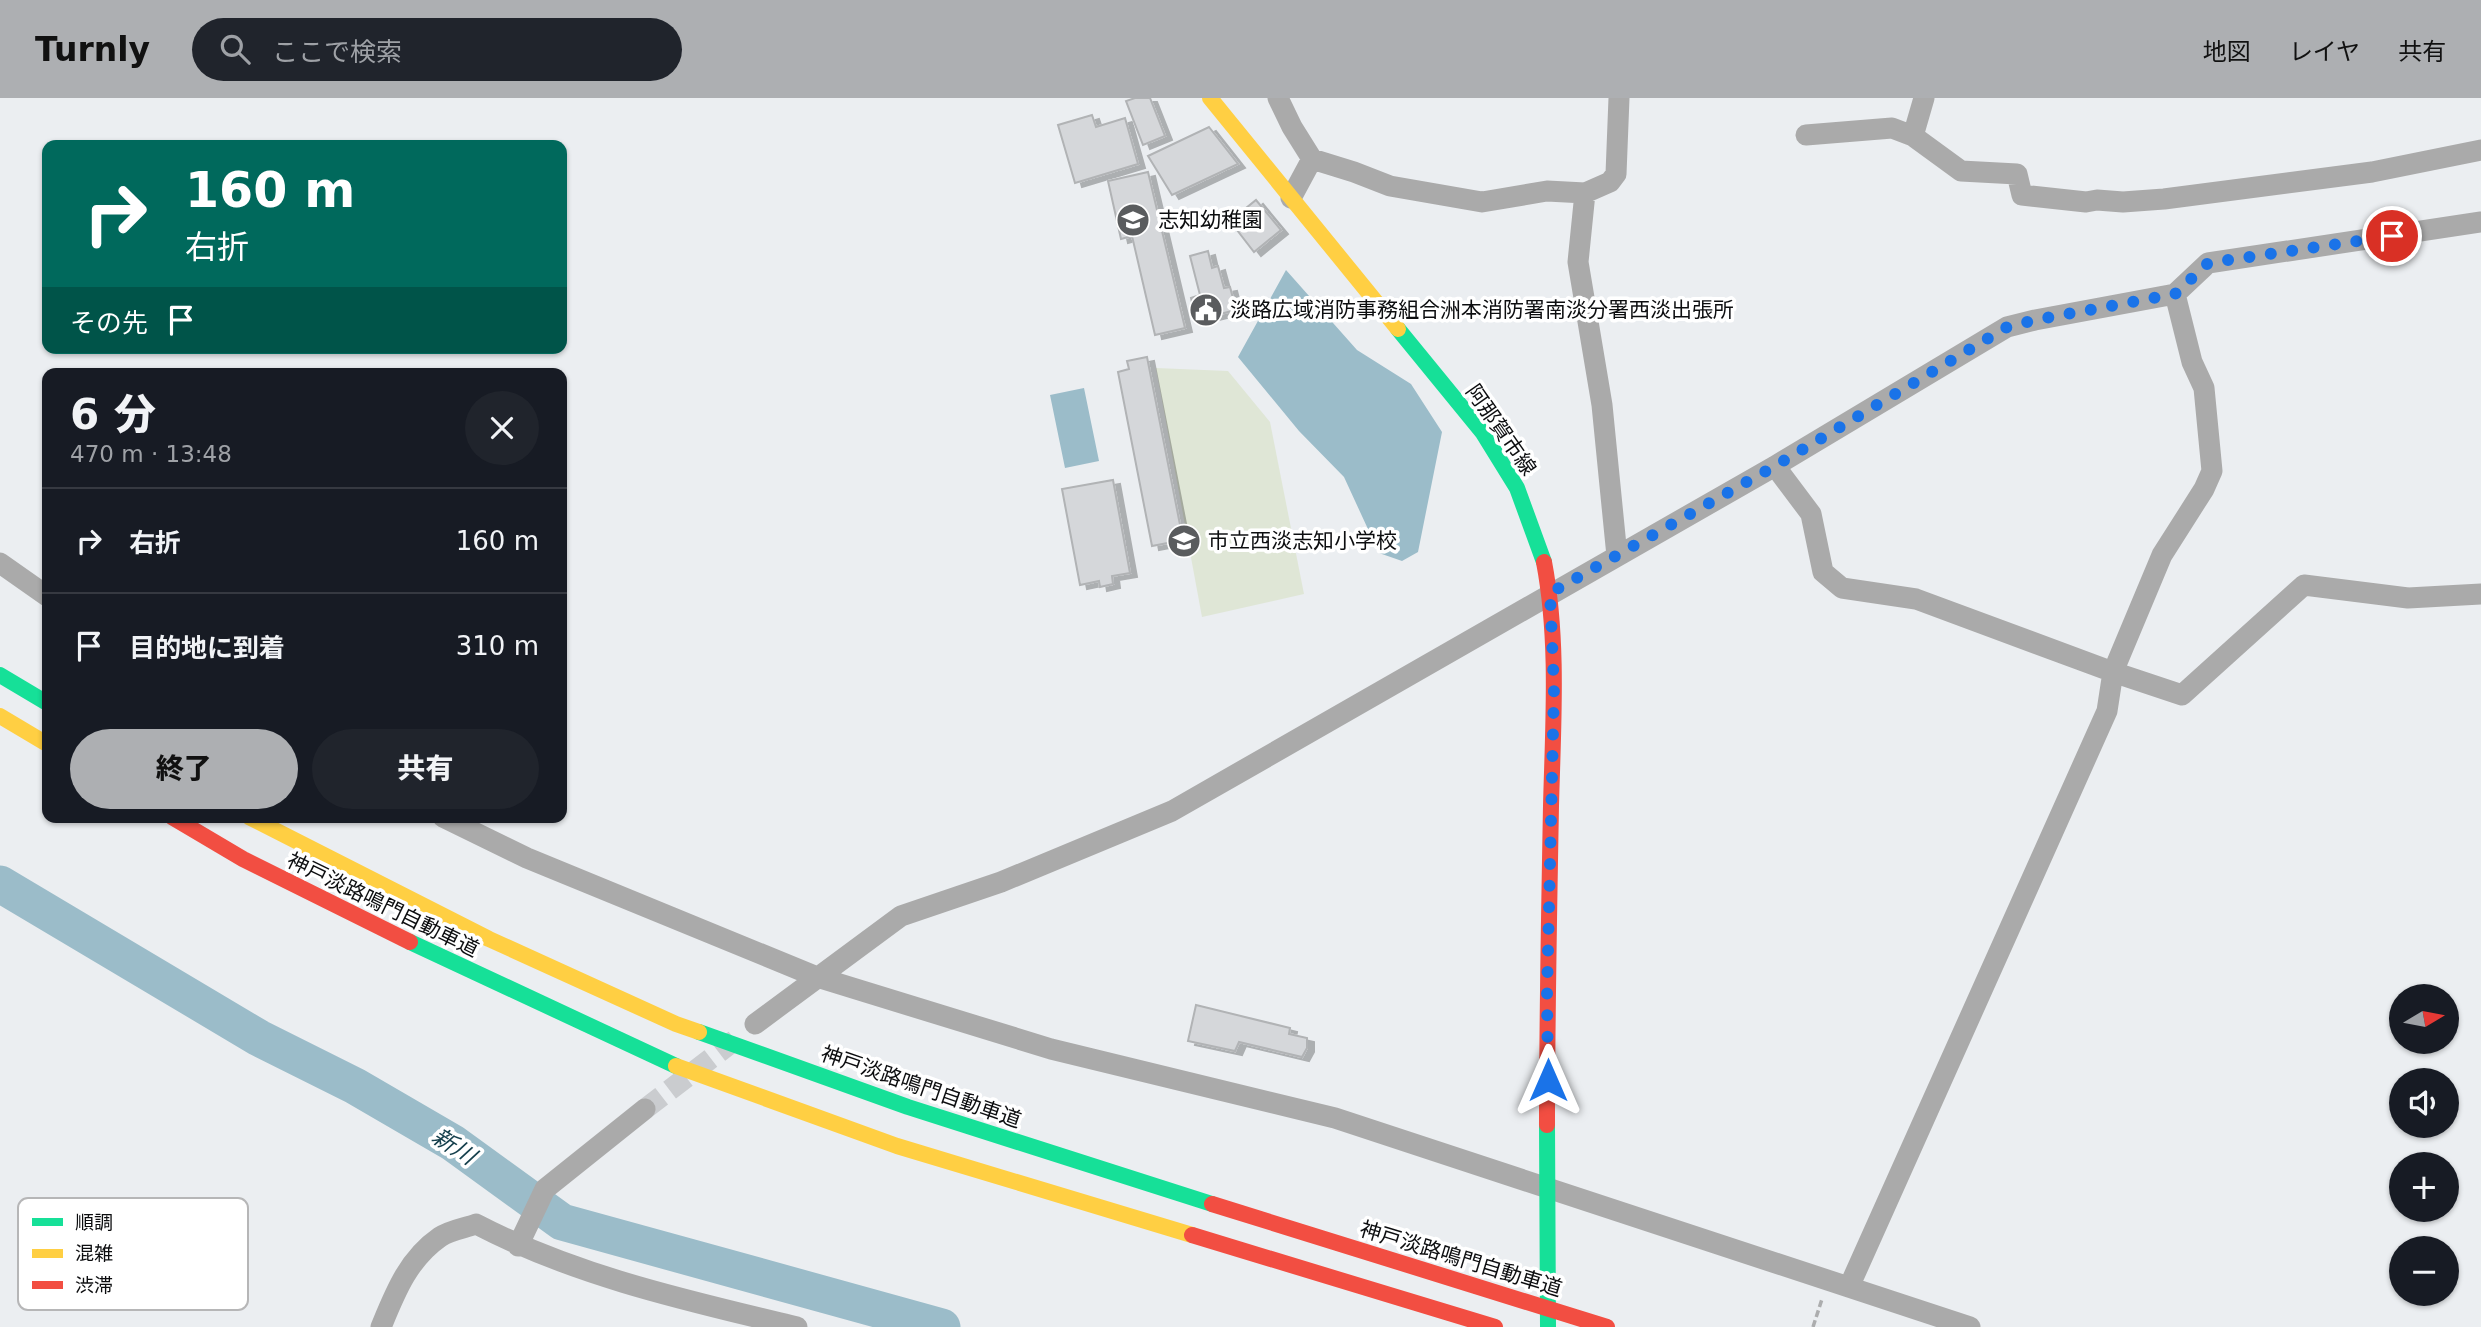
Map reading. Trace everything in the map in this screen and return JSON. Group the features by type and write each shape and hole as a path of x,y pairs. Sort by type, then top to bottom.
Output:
{"main road":[{"name":"阿那賀市線","path":"1210,98 1483,433 1517,488 1542,552 1550,593 1554,688 1547,996 1548,1327"},
{"path":"0,674 42,700"},
{"path":"0,716 42,741"},
{"name":"神戸淡路鳴門自動車道","path":"182,823 243,859 473,974 663,1061 897,1146 1495,1327"},
{"name":"神戸淡路鳴門自動車道","path":"261,823 489,939 676,1024 908,1107 1607,1327"}],"street":[{"path":"1278,98 1312,159 1390,186 1482,202 1547,191 1586,194 1611,182 1616,174 1619,98"},
{"path":"1913,136 1924,98"},
{"path":"1806,135 1892,128 1913,136 1961,171 2017,174 2022,195 2086,202 2123,202 2371,172 2481,150"},
{"path":"1291,198 1312,159"},
{"path":"1586,194 1578,262 1602,405 1617,556"},
{"path":"755,1024 901,916 1001,882 1172,811 1775,466 2007,327 2175,294 2208,263 2481,222"},
{"path":"1849,1287 2107,711 2113,672 2162,555 2204,489 2212,471 2204,388 2192,362 2175,294"},
{"path":"1775,466 1811,514 1823,572 1842,588 1916,599 2182,695 2304,585 2408,598 2481,594"},
{"path":"0,562 42,592"},
{"path":"455,823 527,858 817,977 1051,1049 1335,1118 1970,1327"},
{"path":"518,1246 545,1189 645,1109"},
{"path":"381,1327 398,1285 416,1258 442,1236 476,1224 518,1246 650,1291 797,1327"}],"path":[{"path":"1813,1327 1828,1280"}],"green space":[{"path":"1156,368 1228,371 1270,422 1304,594 1202,617"}],"water":[{"path":"1286,270 1357,350 1411,384 1442,432 1418,552 1402,561 1379,553 1344,477 1299,431 1238,357"},
{"path":"1084,388 1099,461 1065,468 1050,395"}],"building":[{"path":"1150,98 1165,136 1143,145 1126,101"},
{"path":"1092,115 1096,127 1125,118 1138,164 1075,183 1058,125"},
{"path":"1209,127 1238,164 1172,195 1148,156"},
{"path":"1148,172 1185,328 1155,335 1132,236 1121,239 1108,181"},
{"path":"1256,200 1281,230 1254,252 1230,221"},
{"path":"1208,251 1212,268 1218,266 1224,288 1230,287 1236,310 1196,320 1191,298 1200,295 1190,256"},
{"path":"1147,357 1183,540 1152,546 1118,372 1129,369 1127,361"},
{"path":"1113,480 1130,573 1112,576 1113,584 1100,587 1099,581 1080,585 1062,489"},
{"path":"1196,1005 1290,1028 1289,1034 1307,1038 1307,1048 1302,1057 1239,1042 1235,1051 1188,1041"}],"waterway":[{"name":"新川","path":"0,884 259,1038 355,1086 453,1143 562,1222 942,1327"}],"tunnel":[{"path":"645,1109 735,1040"}],"traffic: fast":[{"path":"1398,329 1483,433 1517,488 1544,562"},
{"path":"0,675 42,700"},
{"path":"410,942 676,1066"},
{"path":"699,1032 908,1107 1212,1204"},
{"path":"1547,1125 1548,1327"}],"traffic: slow":[{"path":"1210,98 1398,329"},
{"path":"0,716 42,741"},
{"path":"261,823 489,939 699,1032"},
{"path":"676,1066 897,1146 1192,1235"}],"traffic: jam":[{"path":"1544,562 1552,622 1554,683 1547,1125"},
{"path":"182,823 243,859 410,942"},
{"path":"1212,1204 1607,1327"},
{"path":"1192,1235 1495,1327"}],"place":[{"name":"志知幼稚園","path":"1133,220"},
{"name":"淡路広域消防事務組合洲本消防署南淡分署西淡出張所","path":"1206,310"},
{"name":"市立西淡志知小学校","path":"1184,541"}],"route":[{"path":"1548,1080 1547,996 1554,688 1550,593 1775,466 2007,327 2175,294 2208,263 2392,236"}]}
